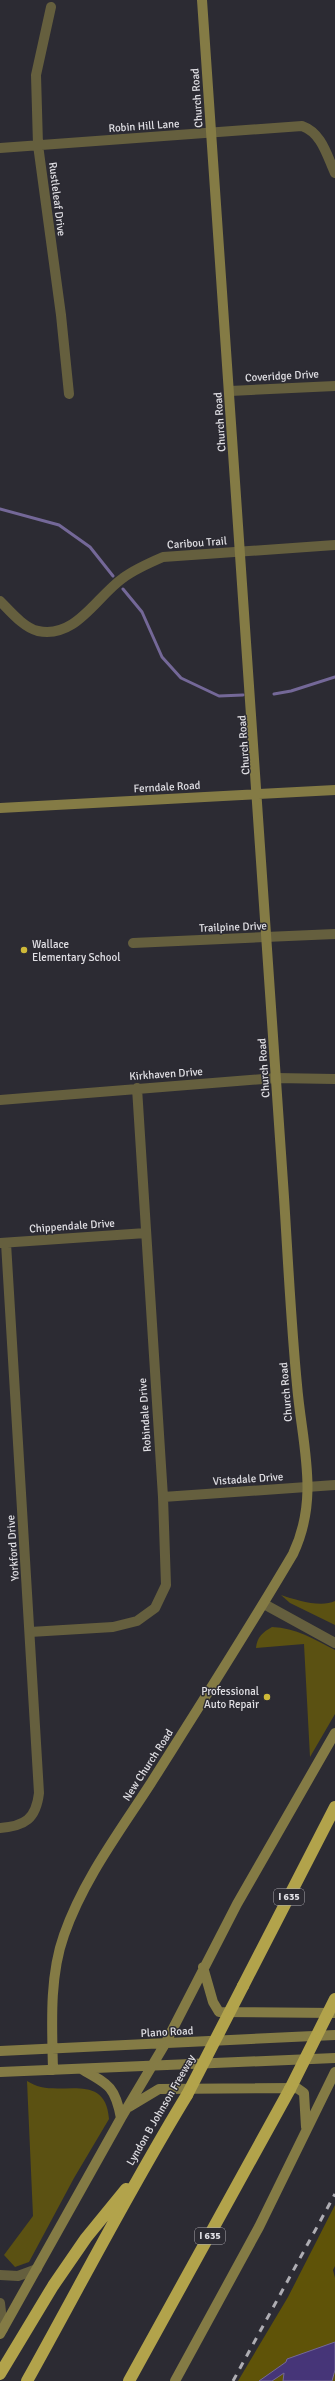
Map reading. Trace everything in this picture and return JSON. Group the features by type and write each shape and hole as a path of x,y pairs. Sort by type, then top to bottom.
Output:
{"highway":[{"name":"Lyndon B Johnson Freeway","path":"27,2381 107,2237 140,2171 187,2095 335,1807"},
{"name":"I 635","path":"129,2381 290,2089 335,1999"},
{"path":"0,2374 53,2286 86,2238 140,2171"}],"street":[{"name":"Church Road","path":"202,0 259,794 276,1078 297,1386 308,1488"},
{"name":"Rustleleaf Drive","path":"51,7 36,75 38,145 61,315 68,394"},
{"name":"Robin Hill Lane","path":"0,148 302,126 310,129 318,136 335,174"},
{"name":"Coveridge Drive","path":"230,391 335,386"},
{"name":"Caribou Trail","path":"0,601 28,626 37,631 53,632 65,629 74,623 122,579 146,564 176,555 335,545"},
{"name":"Ferndale Road","path":"0,808 335,790"},
{"name":"Trailpine Drive","path":"133,943 335,934"},
{"name":"Kirkhaven Drive","path":"0,1100 276,1078 335,1079"},
{"name":"Robindale Drive","path":"30,1632 113,1627 137,1621 155,1608 166,1586 167,1573 163,1498 137,1088"},
{"name":"Chippendale Drive","path":"3,1243 146,1233"},
{"name":"Yorkford Drive","path":"0,1828 20,1825 31,1817 37,1808 39,1794 30,1632 3,1243"},
{"name":"Vistadale Drive","path":"163,1498 335,1485"},
{"name":"New Church Road","path":"53,2070 52,2016 56,1968 64,1936 72,1916 108,1850 264,1604 299,1542 308,1510 308,1488"},
{"path":"264,1604 335,1643"},
{"path":"1,2331 123,2114 165,2044 203,1967 237,1904 335,1733"},
{"path":"203,1967 213,2002 219,2012 335,2014"},
{"name":"Plano Road","path":"0,2051 335,2036"},
{"path":"0,2072 335,2058"},
{"path":"81,2069 107,2084 117,2099 123,2114"},
{"path":"175,2381 259,2227 335,2072"},
{"path":"123,2114 151,2092 159,2088 297,2088 304,2093 306,2129"},
{"path":"0,2275 18,2276 37,2269"},
{"path":"0,2303 1,2331"}],"shaded area":[{"path":"281,1595 301,1601 323,1604 335,1601 335,1625 290,1603"},
{"path":"272,1627 289,1629 312,1638 335,1650 335,1714 310,1757 304,1644 256,1648 261,1635"},
{"path":"27,2081 41,2087 74,2088 93,2091 101,2096 106,2105 109,2119 74,2178 29,2262 15,2267 4,2255 33,2216"},
{"path":"335,2205 335,2266 333,2270 335,2278 335,2381 238,2381 288,2297"},
{"path":"335,2342 335,2370 332,2381 283,2381 284,2373 272,2381 259,2381 286,2362 287,2359"}],"waterway":[{"path":"0,509 59,525 90,547 113,576"},
{"path":"123,589 142,612 162,657 181,678 219,696 243,695"},
{"path":"274,694 291,691 335,677"}],"railway":[{"path":"233,2381 335,2194"}],"place":[{"name":"Wallace Elementary School","path":"24,950"},
{"name":"Professional Auto Repair","path":"267,1697"}]}
